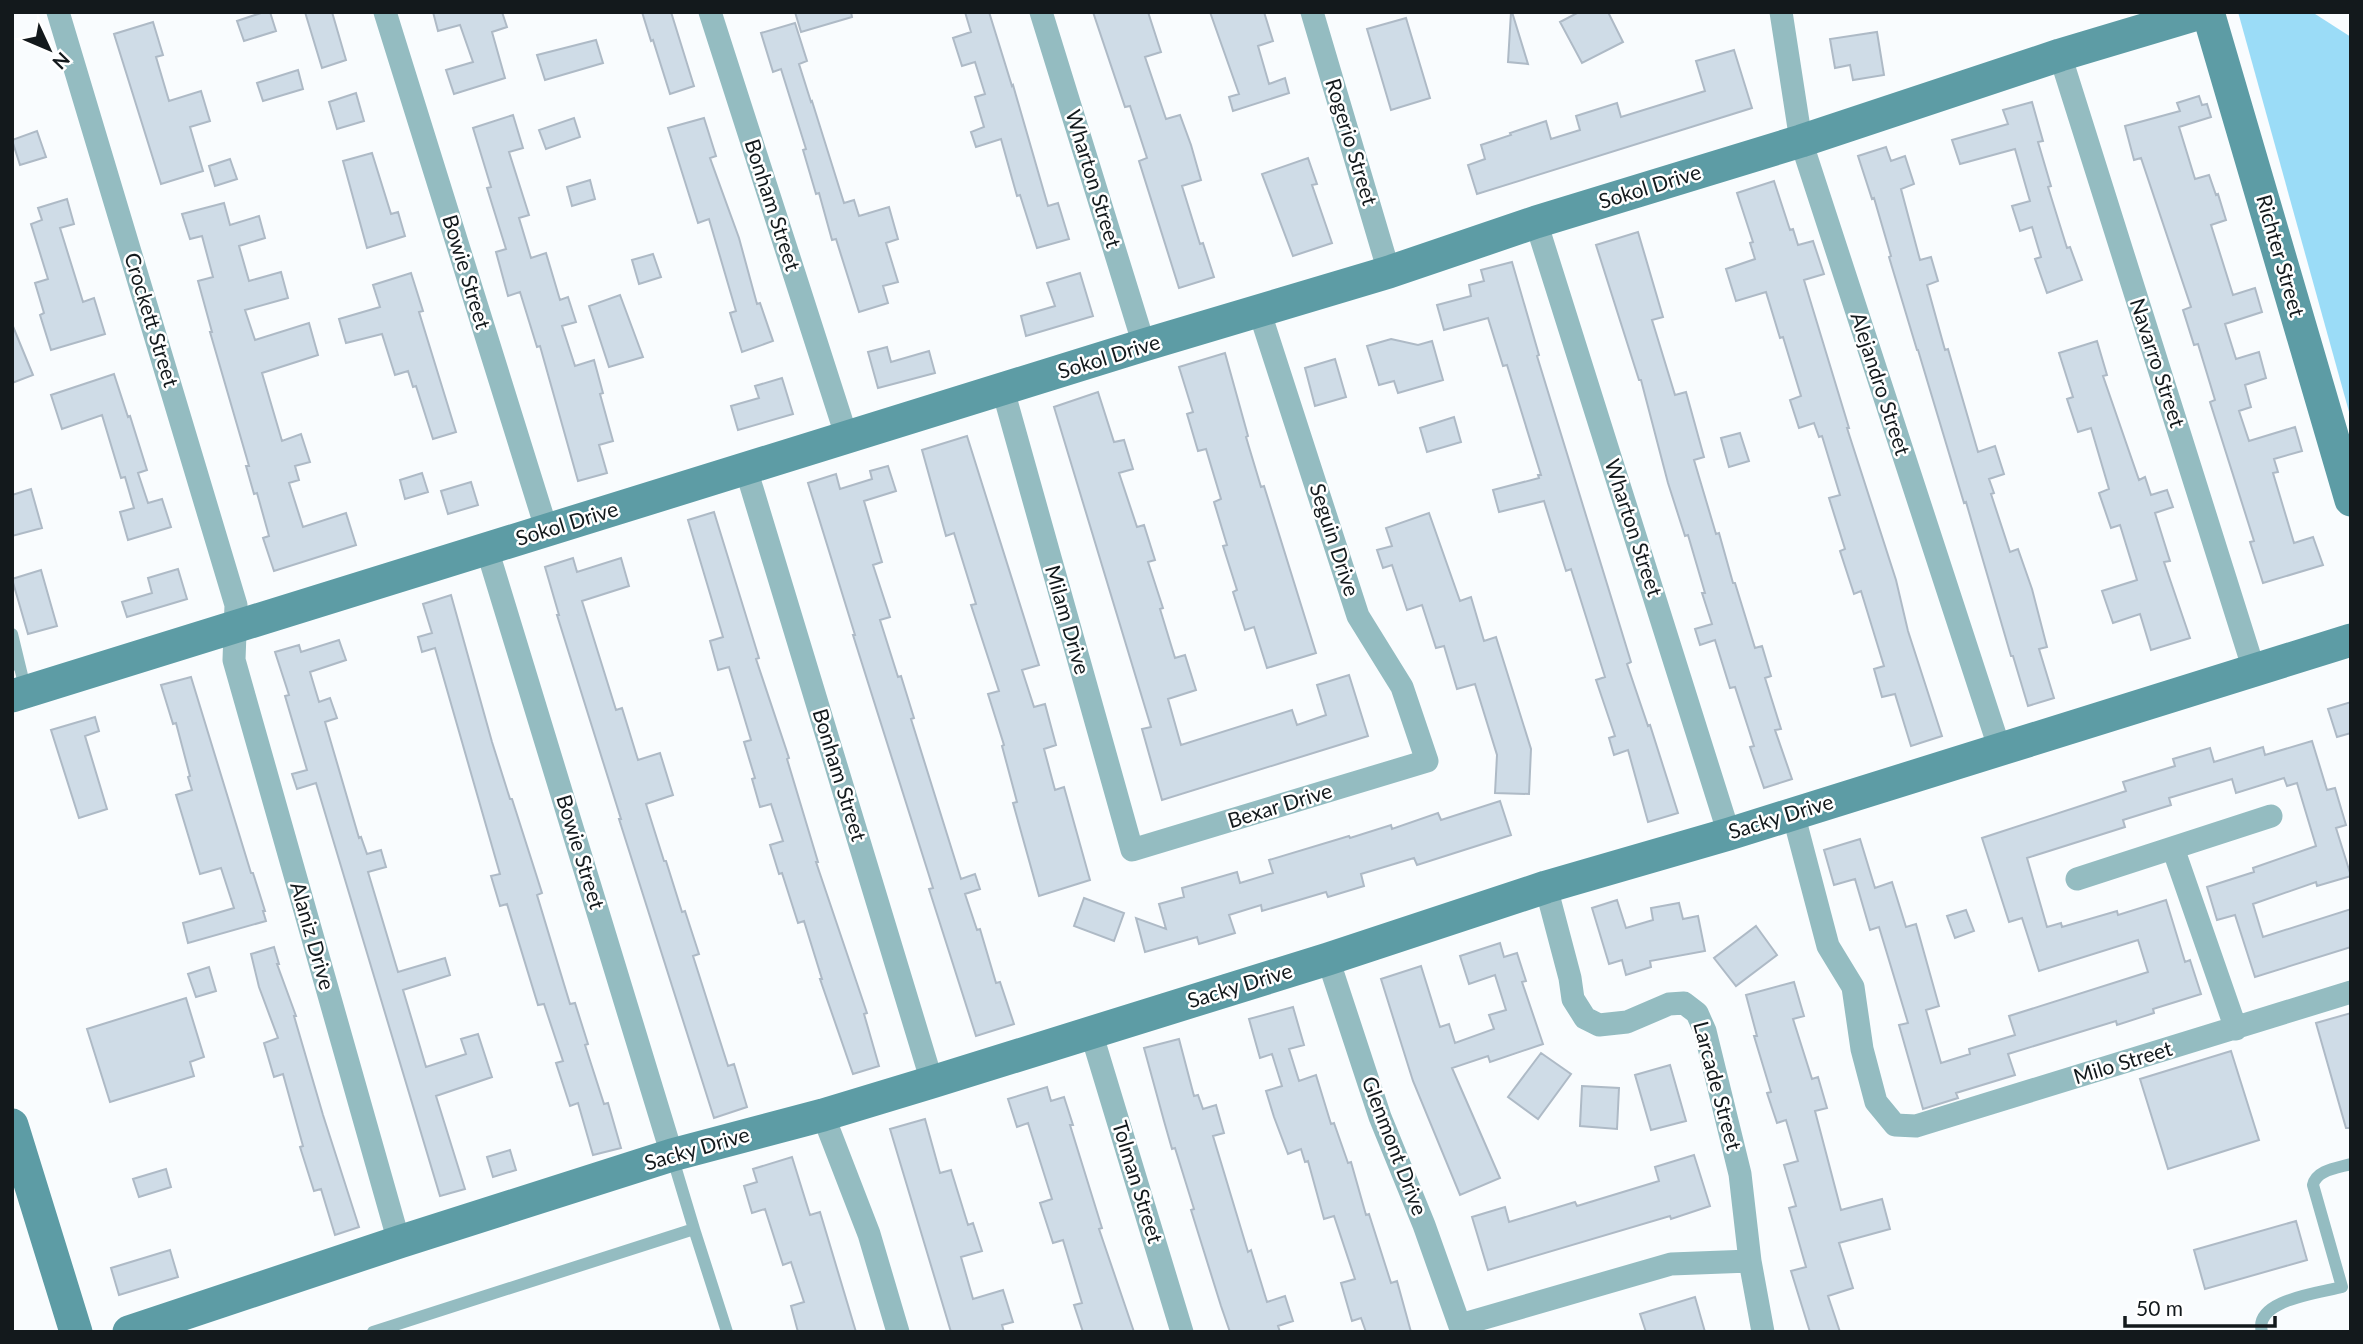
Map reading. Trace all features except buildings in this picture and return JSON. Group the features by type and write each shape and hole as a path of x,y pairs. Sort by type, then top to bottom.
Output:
{"street":[{"name":"Crockett Street","path":"58,12 236,605 236,628"},
{"name":"Bowie Street","path":"385,12 547,531"},
{"name":"Bonham Street","path":"710,12 847,438"},
{"name":"Wharton Street","path":"1041,12 1144,345"},
{"name":"Rogerio Street","path":"1312,12 1390,272"},
{"name":"Alejandro Street","path":"1782,12 1801,141 2000,750"},
{"name":"Sokol Drive","path":"17,679 236,628 1144,345 1390,272 1536,222 1801,141 2060,55 2206,12"},
{"name":"Richter Street","path":"2206,12 2351,500"},
{"name":"Navarro Street","path":"2060,55 2254,670"},
{"name":"Wharton Street","path":"1536,222 1729,834"},
{"name":"Seguin Drive","path":"1259,310 1358,616 1402,687 1427,761"},
{"name":"Milam Drive","path":"1003,390 1132,850"},
{"name":"Bonham Street","path":"746,469 932,1082"},
{"name":"Bowie Street","path":"487,550 672,1155"},
{"name":"Alaniz Drive","path":"236,628 234,660 399,1242"},
{"name":"Sacky Drive","path":"130,1332 672,1155 823,1115 932,1082 1328,959 1546,887 1729,834 2351,640"},
{"name":"Bexar Drive","path":"1132,850 1427,761"},
{"name":"Milo Street","path":"1793,813 1828,946 1853,987 1861,1049 1876,1102 1895,1125 1916,1126 2351,992"},
{"path":"2077,879 2271,816"},
{"path":"2173,848 2236,1029"},
{"name":"Larcade Street","path":"1546,887 1573,999 1585,1018 1598,1025 1627,1022 1669,1004 1684,1003 1697,1013 1705,1031 1737,1163 1763,1332"},
{"name":"Glenmont Drive","path":"1328,959 1380,1117 1424,1224 1461,1328"},
{"name":"Tolman Street","path":"1091,1032 1182,1332"},
{"path":"823,1115 869,1234 898,1332"},
{"path":"12,1125 76,1332"},
{"path":"1461,1328 1671,1264 1750,1261"}],"lane":[{"path":"13,641 17,679"},
{"path":"672,1155 727,1332"},
{"path":"2261,1328 2264,1313 2273,1306 2342,1287 2313,1185 2314,1178 2319,1174 2351,1164"},
{"path":"373,1332 694,1229"}],"shaded area":[{"path":"2238,12 2312,12 2351,37 2351,419"}]}
